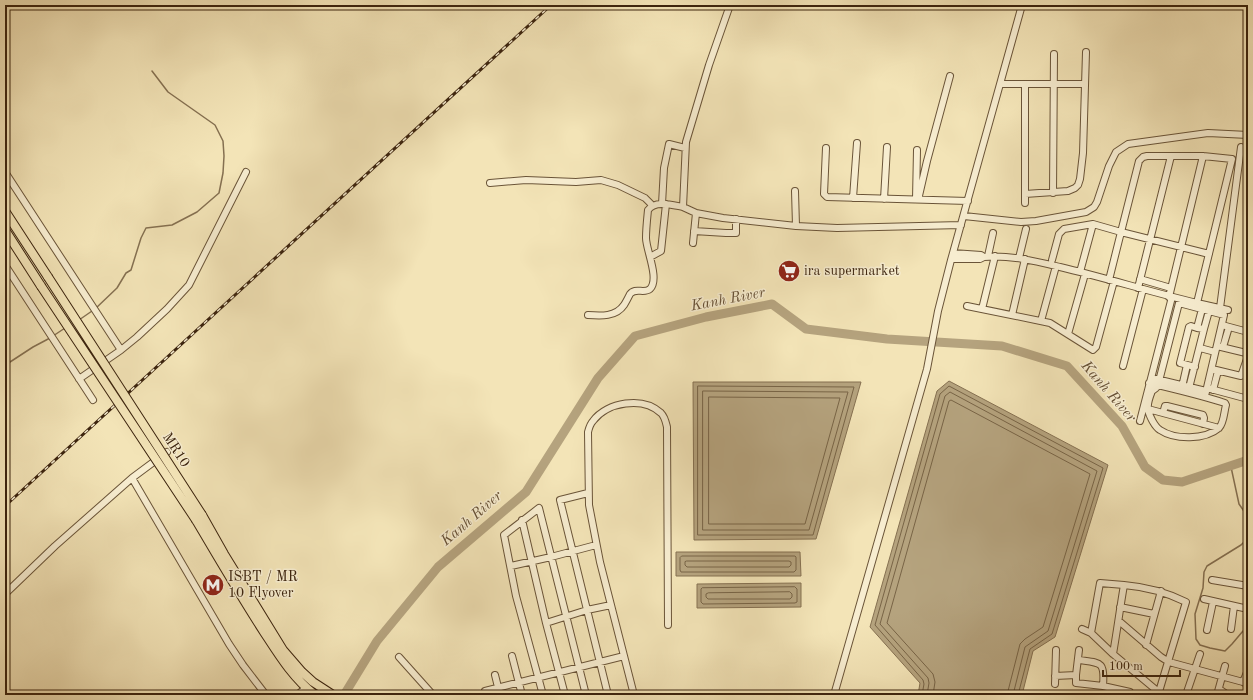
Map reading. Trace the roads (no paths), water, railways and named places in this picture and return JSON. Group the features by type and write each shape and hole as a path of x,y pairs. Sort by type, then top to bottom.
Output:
{"main road":[{"name":"MR10","path":"5,211 279,644 312,682 333,695"},
{"name":"MR10","path":"5,230 41,286 199,517 240,595 286,665 311,693"}],"street":[{"path":"682,207 686,142 701,91 730,5"},
{"path":"834,695 927,369 938,311 1022,5"},
{"path":"1025,194 1068,191 1078,185 1084,153 1084,84 1086,52"},
{"path":"1053,193 1054,54"},
{"path":"917,200 950,76"},
{"path":"1001,84 1084,84"},
{"path":"1025,84 1025,203"},
{"path":"964,216 1021,222 1086,212 1094,207 1097,202 1109,166 1116,152 1128,144 1208,133 1248,135"},
{"path":"853,198 857,143"},
{"path":"650,257 661,250 664,204 664,168 669,144 685,148"},
{"path":"884,199 888,147"},
{"path":"826,148 824,194 827,197 968,201"},
{"path":"1220,308 1241,148"},
{"path":"917,150 917,200"},
{"path":"967,306 1052,324 1091,349 1095,349 1112,281 1121,232 1141,159 1147,156 1203,156 1239,160"},
{"path":"1123,366 1140,289 1140,280 1171,156"},
{"path":"1140,421 1203,156"},
{"path":"1196,303 1232,159"},
{"path":"5,172 121,350"},
{"path":"79,379 121,350 167,309 189,284 246,172"},
{"path":"490,183 526,180 576,182 601,180 618,185 646,198 653,206"},
{"path":"795,191 796,226"},
{"path":"588,315 601,316 614,313 623,306 633,291 650,289 653,278 646,238 648,210 653,206 664,204 682,207 696,213 796,226 837,228 962,225"},
{"path":"693,243 696,213"},
{"path":"694,231 736,233 736,219"},
{"path":"1052,260 1060,232 1069,228 1093,224 1150,240 1209,254"},
{"path":"1068,334 1093,224"},
{"path":"1012,315 1026,229"},
{"path":"982,309 993,233"},
{"path":"953,256 969,257 981,255 1022,258 1170,297 1228,310"},
{"path":"5,265 7,273 46,328 93,400"},
{"path":"1041,321 1056,266"},
{"path":"1140,280 1171,288"},
{"path":"1178,304 1224,314 1225,326 1215,370 1208,391 1226,404 1219,428 1207,434 1192,438 1162,432 1157,428 1148,409 1152,391 1156,388 1158,382 1178,304"},
{"path":"1197,328 1202,309"},
{"path":"1189,389 1209,311"},
{"path":"1195,367 1180,363 1189,327 1191,326 1204,329"},
{"path":"1225,326 1248,332"},
{"path":"1200,348 1219,349 1248,354 1241,376 1215,370"},
{"path":"1182,388 1187,366"},
{"path":"1150,380 1182,388 1208,391 1248,399"},
{"path":"634,695 596,544 588,493 588,432 591,422 600,414 615,405 644,404 660,413 664,418 667,428 668,625"},
{"path":"1148,409 1219,428"},
{"path":"5,594 55,546 132,478 167,452"},
{"path":"132,478 228,644 266,695"},
{"path":"588,493 560,500 608,695"},
{"path":"543,695 516,596 504,535 539,508 586,695"},
{"path":"522,520 546,623 565,695"},
{"path":"511,566 532,560 551,557 596,544"},
{"path":"1212,580 1248,586"},
{"path":"1082,629 1091,633 1160,694 1186,602 1161,591 1138,586 1100,583 1091,633"},
{"path":"1113,654 1124,585"},
{"path":"1146,645 1161,591"},
{"path":"1204,599 1248,609"},
{"path":"1207,630 1213,602"},
{"path":"546,623 587,610 611,605"},
{"path":"1231,629 1234,606"},
{"path":"1120,607 1154,614"},
{"path":"1119,622 1169,662 1246,684 1248,670"},
{"path":"1054,684 1056,650"},
{"path":"1079,650 1076,683 1103,686 1130,692 1132,695"},
{"path":"1186,695 1200,654"},
{"path":"512,656 522,695"},
{"path":"485,691 624,656"},
{"path":"399,657 433,695"},
{"path":"1079,660 1101,665 1103,671 1103,686"},
{"path":"1225,666 1218,692 1228,695"},
{"path":"494,675 500,695"},
{"path":"1055,676 1076,675"},
{"path":"297,695 311,693"}],"water":[{"path":"949,381 1108,465 1055,637 1033,651 1022,695 918,695 920,683 870,627 937,391"},
{"path":"693,382 861,382 816,539 694,540"},
{"path":"676,552 800,552 801,576 676,576"},
{"path":"801,583 801,607 697,608 697,584"}],"waterway":[{"path":"95,309 117,288 126,273 131,270 141,238 146,228 172,225 197,212 219,193 223,173 224,156 223,141 215,125 168,92 152,71"},
{"name":"Kanh River","path":"344,695 377,641 438,567 526,492 598,378 635,336 706,317 772,304 806,329 887,339 1002,346 1067,366 1122,426 1145,467 1163,480 1182,482 1248,460"},
{"path":"79,320 92,311"},
{"path":"53,336 65,328"},
{"path":"5,363 10,362 50,338"},
{"path":"1231,467 1239,504 1248,517"},
{"path":"1248,538 1241,545 1207,566 1204,572 1203,588 1195,614 1196,639 1200,645 1225,651 1243,631 1248,631"}],"railway":[{"path":"5,506 551,5"}],"place":[{"name":"ira supermarket","path":"789,271"},
{"name":"ISBT / MR 10 Flyover","path":"213,585"}]}
